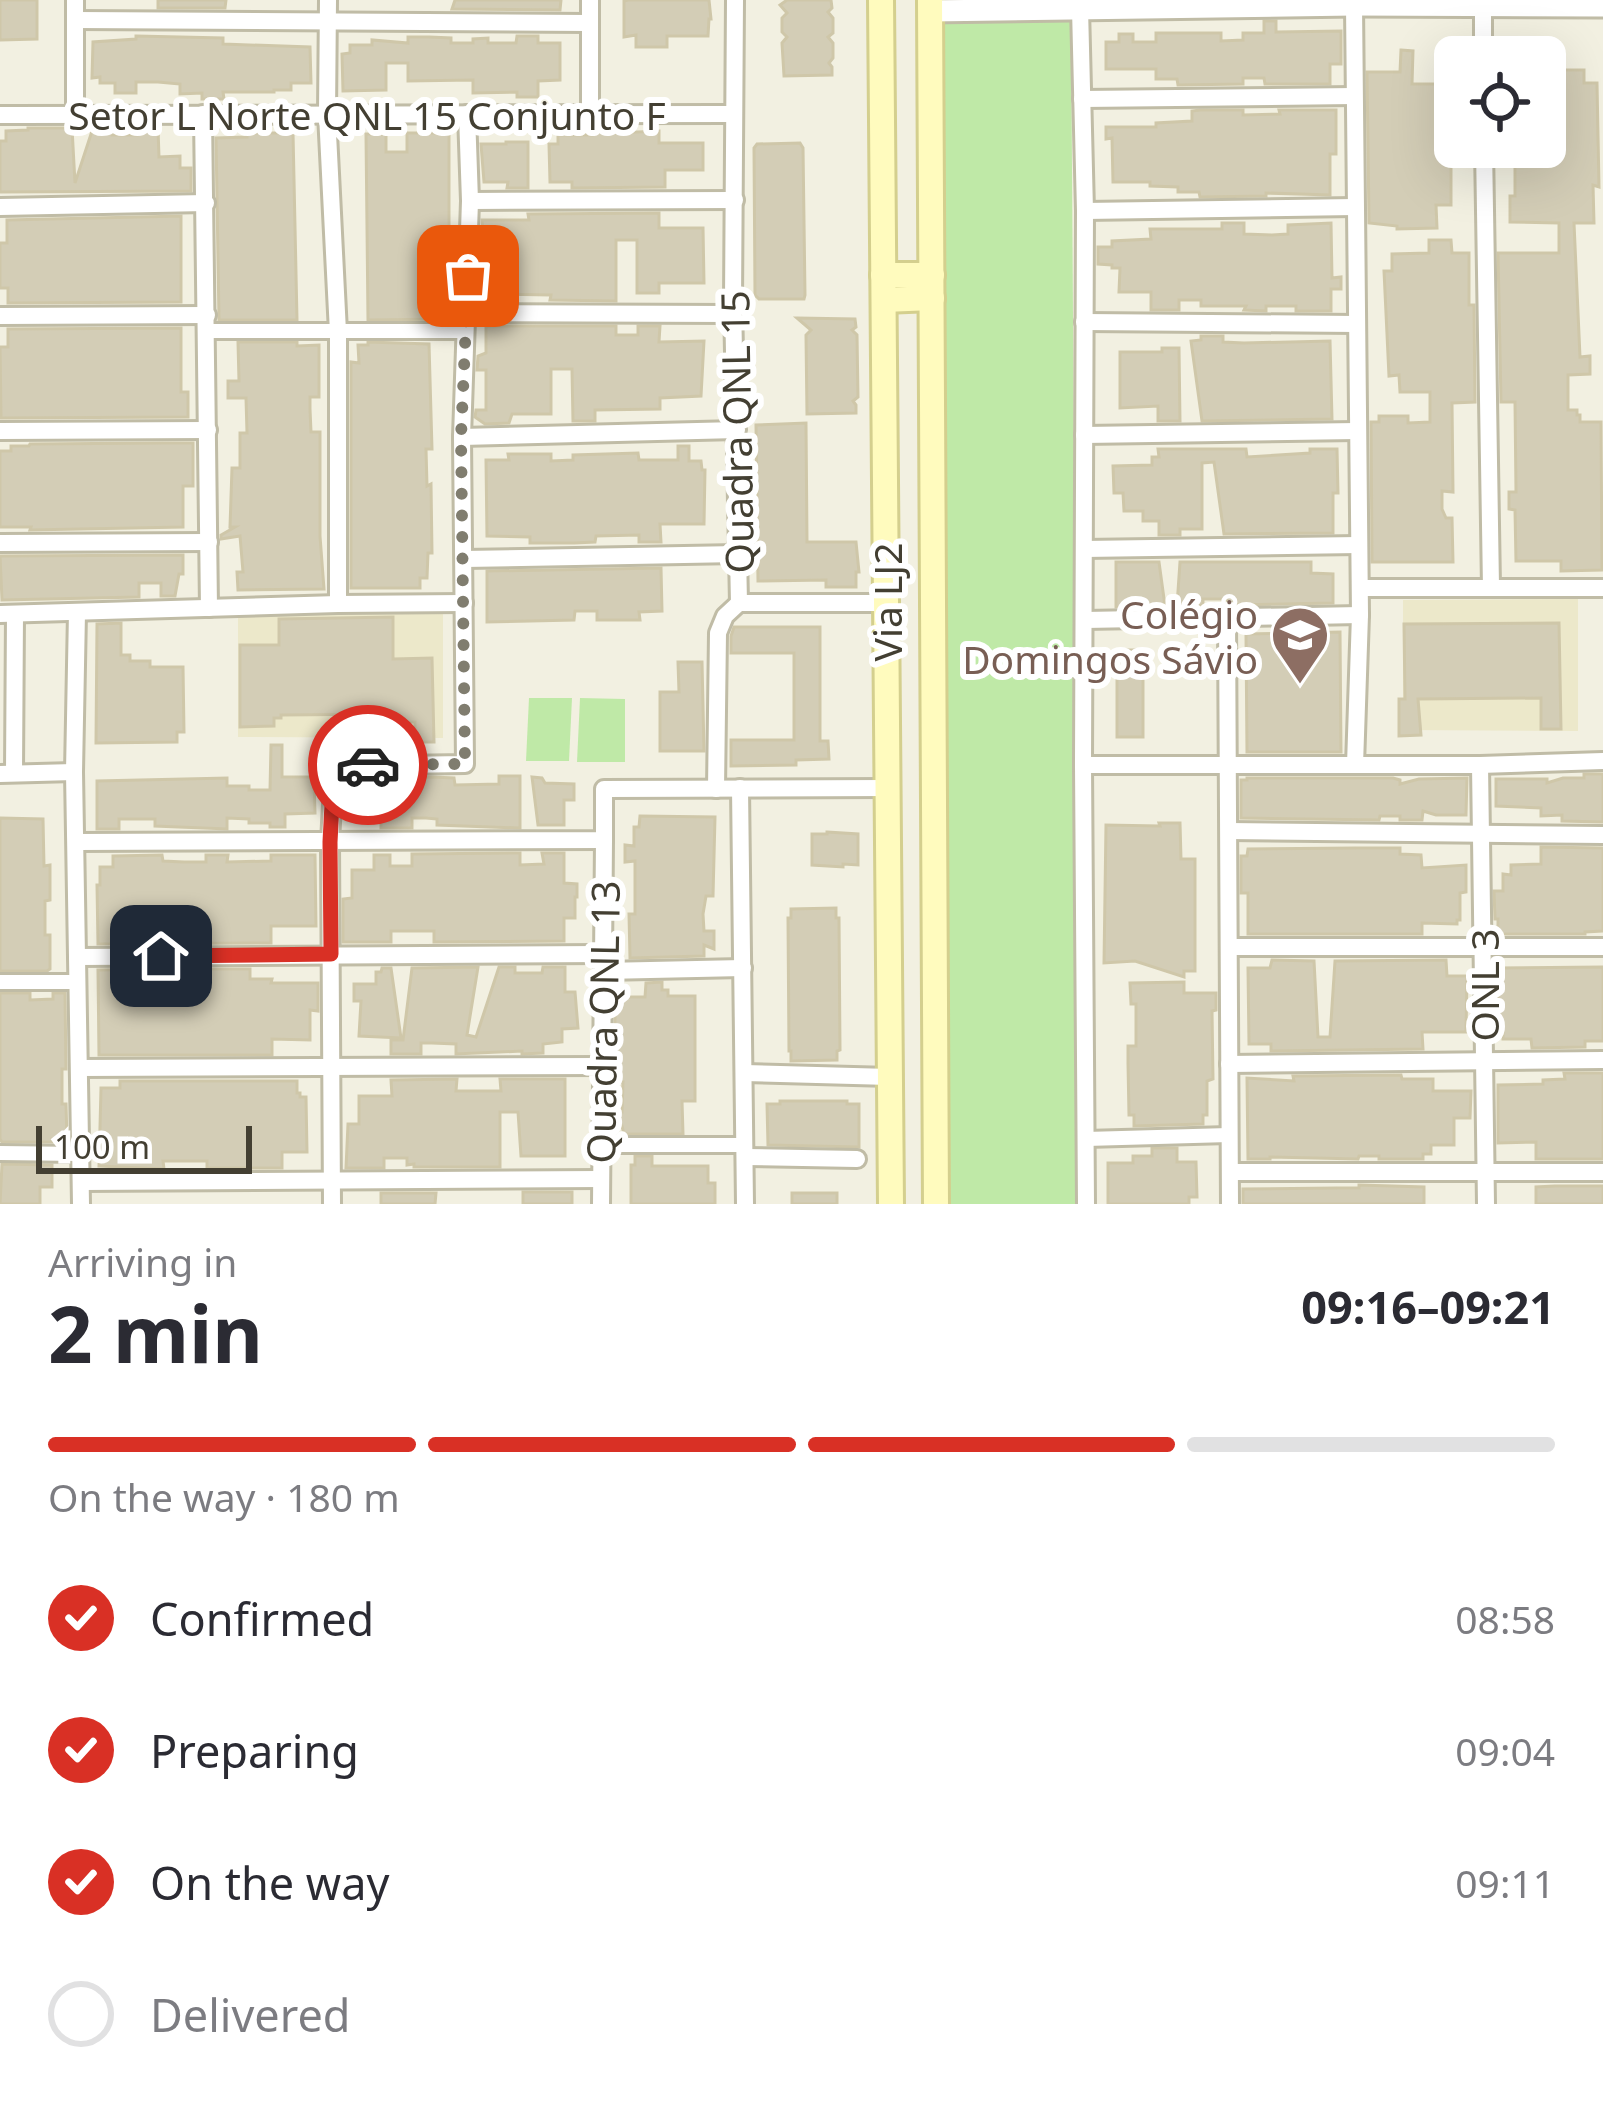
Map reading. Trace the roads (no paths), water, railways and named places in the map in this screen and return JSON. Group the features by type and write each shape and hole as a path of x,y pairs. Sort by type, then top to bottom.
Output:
{"main road":[{"name":"Via LJ2","path":"881,0 892,1204"},
{"name":"Via LJ2","path":"930,6 936,1204"},
{"path":"884,288 932,286"},
{"path":"890,1078 934,1078"}],"street":[{"path":"75,0 75,114"},
{"path":"328,0 327,114 338,332 338,604"},
{"path":"590,0 590,113"},
{"name":"Quadra QNL 15","path":"735,0 733,314 739,603 886,602"},
{"path":"1354,5 1360,588 1355,764"},
{"path":"1483,5 1483,36"},
{"path":"930,6 1603,6"},
{"path":"1080,8 1087,1204"},
{"path":"75,20 589,23"},
{"path":"1082,99 1354,96"},
{"path":"203,114 209,608"},
{"path":"332,1204 330,842 334,766 465,764 461,437 470,201 467,114"},
{"name":"Setor L Norte QNL 15 Conjunto F","path":"0,115 733,114"},
{"path":"1484,168 1491,586"},
{"path":"470,201 735,200"},
{"path":"0,207 206,203"},
{"path":"1084,211 1355,207"},
{"path":"0,316 338,332 466,322 733,314"},
{"path":"1084,322 1357,324"},
{"path":"0,431 208,430"},
{"path":"461,437 737,430"},
{"path":"1084,435 1357,431"},
{"path":"0,543 209,542"},
{"path":"1084,550 1359,545"},
{"path":"464,559 738,554"},
{"path":"1360,588 1603,588"},
{"path":"739,603 725,616 718,633 716,789 888,788"},
{"path":"74,772 7,773 8,614 464,604"},
{"path":"77,613 74,772 81,1204"},
{"path":"1085,620 1360,615"},
{"path":"1227,617 1230,1204"},
{"path":"1083,765 1603,761"},
{"name":"ONL 3","path":"1480,765 1486,1204"},
{"path":"740,788 745,1204"},
{"name":"Quadra QNL 13","path":"601,1204 604,789 716,789"},
{"path":"1228,831 1603,835"},
{"path":"76,842 604,840"},
{"path":"1228,947 1603,947"},
{"path":"77,957 331,954 743,968"},
{"path":"0,982 77,982"},
{"path":"1229,1064 1603,1060"},
{"path":"79,1068 604,1066"},
{"path":"744,1073 890,1078"},
{"path":"1086,1139 1229,1135"},
{"path":"602,1145 856,1159"},
{"path":"0,1153 80,1154"},
{"path":"1230,1172 1603,1172"},
{"path":"82,1182 601,1179"}],"place":[{"name":"Colégio Domingos Sávio","path":"1300,686"}]}
